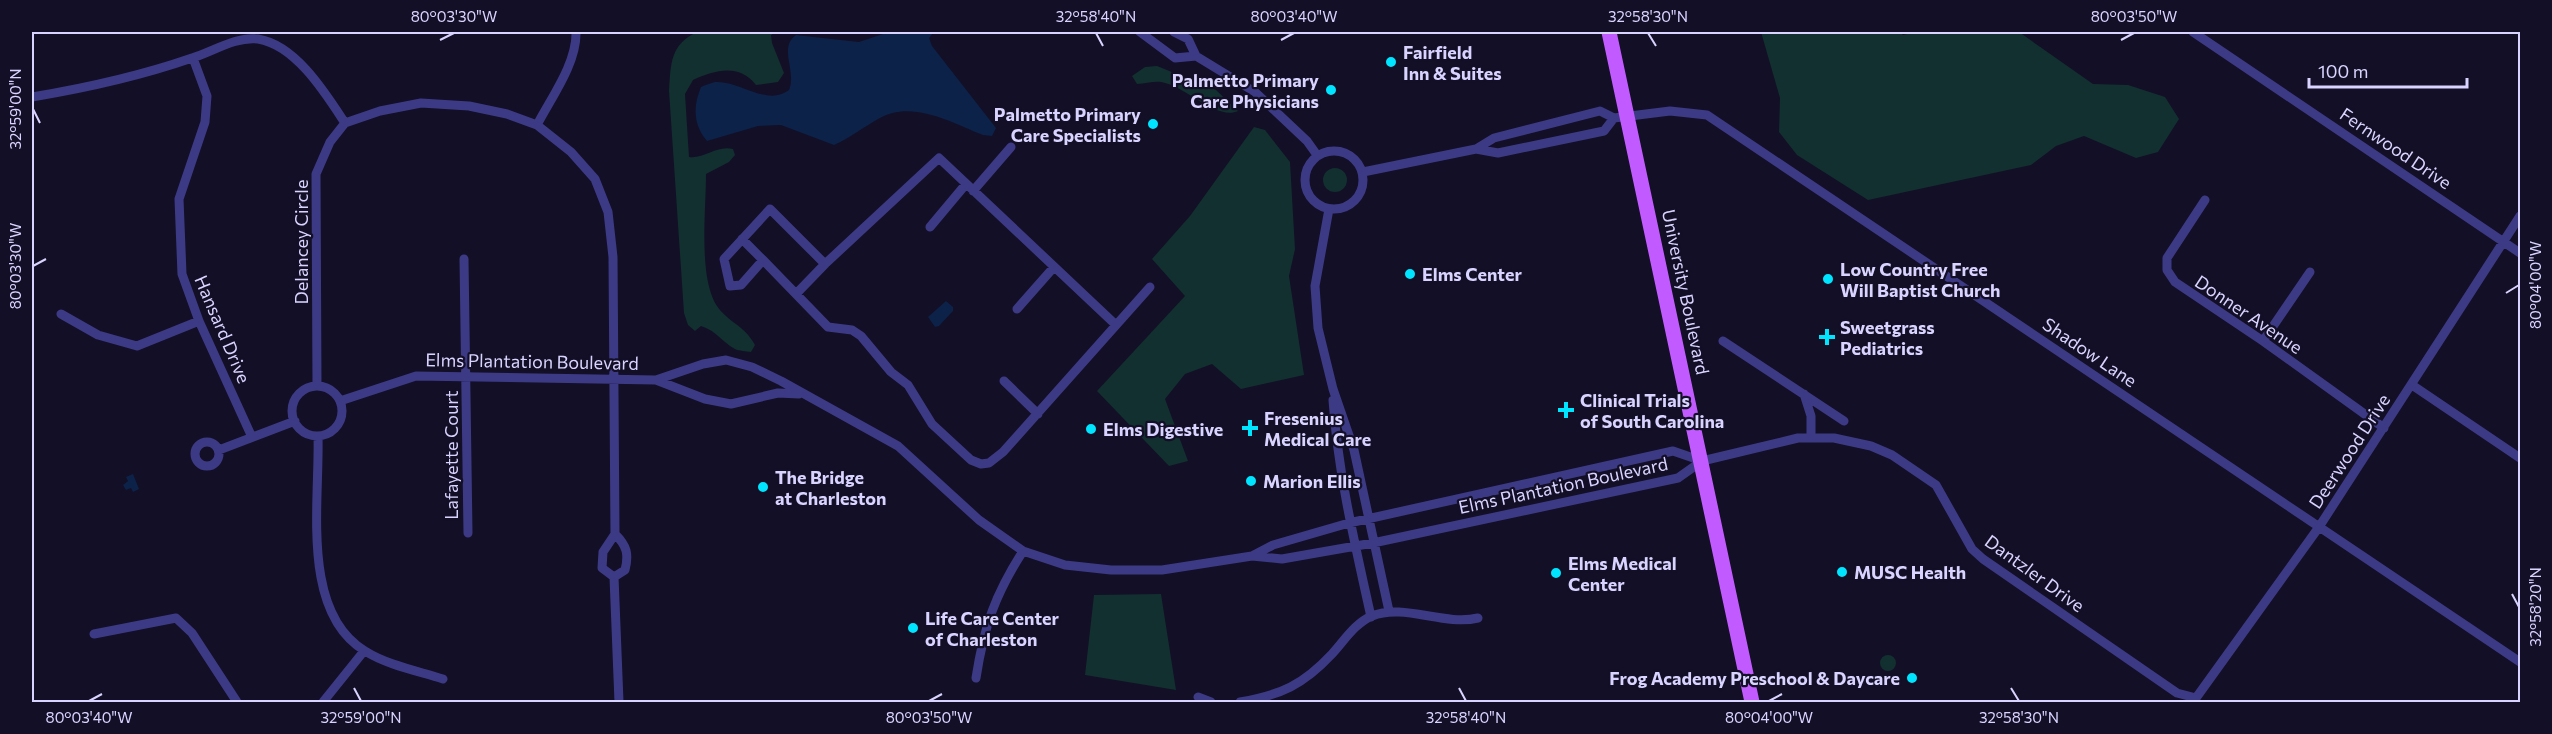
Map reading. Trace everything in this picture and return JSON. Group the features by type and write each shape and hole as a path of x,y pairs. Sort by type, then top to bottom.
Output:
{"main road":[{"name":"University Boulevard","path":"1609,32 1621,117 1702,460 1752,702"}],"street":[{"path":"537,125 574,50 576,32"},
{"path":"1140,32 1175,58 1196,56"},
{"path":"1173,32 1188,39 1196,56 1255,92 1306,141 1317,156"},
{"name":"Fernwood Drive","path":"2193,32 2520,253"},
{"path":"32,97 69,92 193,58 230,43 258,39 291,54 318,83 345,123 380,111 421,103 478,108 507,114 537,125 571,152 595,179 608,212 612,257 615,534 603,552 602,568 614,578 619,702"},
{"name":"Hansard Drive","path":"193,58 207,96 205,122 179,199 182,274 199,321 251,435"},
{"name":"Shadow Lane","path":"1476,149 1494,138 1600,111 1621,117 1687,111 1707,115 2520,662"},
{"path":"1363,172 1476,149 1498,153 1604,131 1621,117"},
{"name":"Delancey Circle","path":"317,386 316,174 330,142 345,123"},
{"path":"930,226 1011,147"},
{"path":"1335,150 1344,152 1359,163 1363,172 1364,181 1357,198 1342,208 1329,208 1315,202 1306,188 1306,170 1317,156 1335,150"},
{"path":"796,294 939,158 1116,325"},
{"name":"Donner Avenue","path":"2205,200 2167,258 2167,270 2183,289 2263,341 2384,428"},
{"path":"1329,208 1315,286 1318,328 1333,388 1354,450 1389,611"},
{"path":"763,260 741,285 730,286 724,259 770,209 825,264"},
{"name":"Deerwood Drive","path":"2196,698 2319,527 2520,216"},
{"path":"742,239 828,327 852,330 861,336 891,372 908,385 932,424 971,460 981,464 989,463 1003,452 1150,287"},
{"name":"Lafayette Court","path":"464,259 468,533"},
{"path":"1017,309 1054,267"},
{"path":"2263,341 2310,272"},
{"path":"61,314 98,335 137,346 199,321"},
{"path":"1723,341 1844,421"},
{"name":"Elms Plantation Boulevard","path":"340,401 416,376 656,380 703,364 726,360 752,367 858,422 898,446 979,520 1023,551 1065,565 1111,570 1162,570 1252,556 1282,559 1356,547 1678,478 1702,460"},
{"name":"Elms Plantation Boulevard","path":"656,380 705,399 731,404 778,393 802,394"},
{"path":"1004,381 1038,414"},
{"path":"2412,385 2520,458"},
{"path":"317,386 326,388 340,401 341,420 327,434 318,436 300,429 295,421 294,402 307,388 317,386"},
{"path":"1333,388 1336,443 1349,524 1371,616"},
{"path":"1803,393 1812,416 1811,438"},
{"path":"219,450 251,435 295,421"},
{"path":"318,436 318,557 323,594 339,627 364,651 443,680"},
{"name":"Dantzler Drive","path":"1702,460 1770,444 1811,438 1844,439 1871,446 1892,455 1929,478 1944,496 1972,549 1983,559 2176,693 2196,698"},
{"name":"Elms Plantation Boulevard","path":"1252,556 1274,544 1349,524 1673,450 1702,460"},
{"path":"614,578 625,570 628,557 625,544 615,534"},
{"path":"976,678 982,637 992,608 1023,551"},
{"path":"1240,702 1269,697 1296,686 1324,661 1354,628 1371,616 1389,611 1452,621 1478,618"},
{"path":"94,634 176,618 192,633 237,702"},
{"path":"323,702 364,651"},
{"path":"1198,696 1210,702"}],"green space":[{"path":"697,32 776,32 771,35 772,43 784,73 778,82 756,85 749,78 734,71 718,71 693,80 685,94 689,157 727,148 733,149 735,155 729,162 706,174 706,273 709,288 718,308 740,327 755,345 751,352 735,349 701,326 695,331 688,325 684,313 669,91 672,63 677,49 688,37"},
{"path":"1761,32 1900,32 1903,35 1915,32 2019,32 2093,84 2128,85 2165,97 2179,119 2158,152 2136,158 2084,136 2056,146 2031,165 1868,200 1797,155 1779,132 1780,98"},
{"path":"1157,66 1216,90 1238,111 1230,113 1221,111 1161,82 1137,84 1132,76 1145,67"},
{"path":"1254,127 1265,130 1290,162 1295,249 1289,276 1304,375 1241,389 1212,364 1185,374 1165,399 1188,461 1169,466 1097,391 1185,296 1152,259 1190,216"},
{"path":"1335,168 1344,171 1347,180 1344,189 1335,192 1326,189 1323,180 1326,171"},
{"path":"1161,594 1176,690 1085,675 1094,595"},
{"path":"1888,655 1896,663 1888,671 1880,663"}],"water":[{"path":"889,32 934,32 929,38 932,46 996,128 992,136 983,135 931,115 904,111 891,113 878,119 834,145 781,125 758,126 707,141 702,135 696,115 701,87 715,82 724,82 762,94 772,96 780,94 789,90 791,83 788,46 796,35 859,42"},
{"path":"946,301 953,307 953,311 939,326 935,327 928,317"},
{"path":"133,474 139,489 133,492 131,488 126,490 123,485 128,481 126,477"}],"place":[{"name":"Fairfield Inn & Suites","path":"1391,62"},
{"name":"Palmetto Primary Care Physicians","path":"1331,90"},
{"name":"Palmetto Primary Care Specialists","path":"1153,124"},
{"name":"Elms Center","path":"1410,274"},
{"name":"Low Country Free Will Baptist Church","path":"1828,279"},
{"name":"Sweetgrass Pediatrics","path":"1827,337"},
{"name":"Clinical Trials of South Carolina","path":"1566,410"},
{"name":"Fresenius Medical Care","path":"1250,428"},
{"name":"Elms Digestive","path":"1091,429"},
{"name":"Marion Ellis","path":"1251,481"},
{"name":"The Bridge at Charleston","path":"763,487"},
{"name":"MUSC Health","path":"1842,572"},
{"name":"Elms Medical Center","path":"1556,573"},
{"name":"Life Care Center of Charleston","path":"913,628"},
{"name":"Frog Academy Preschool & Daycare","path":"1912,678"}]}
